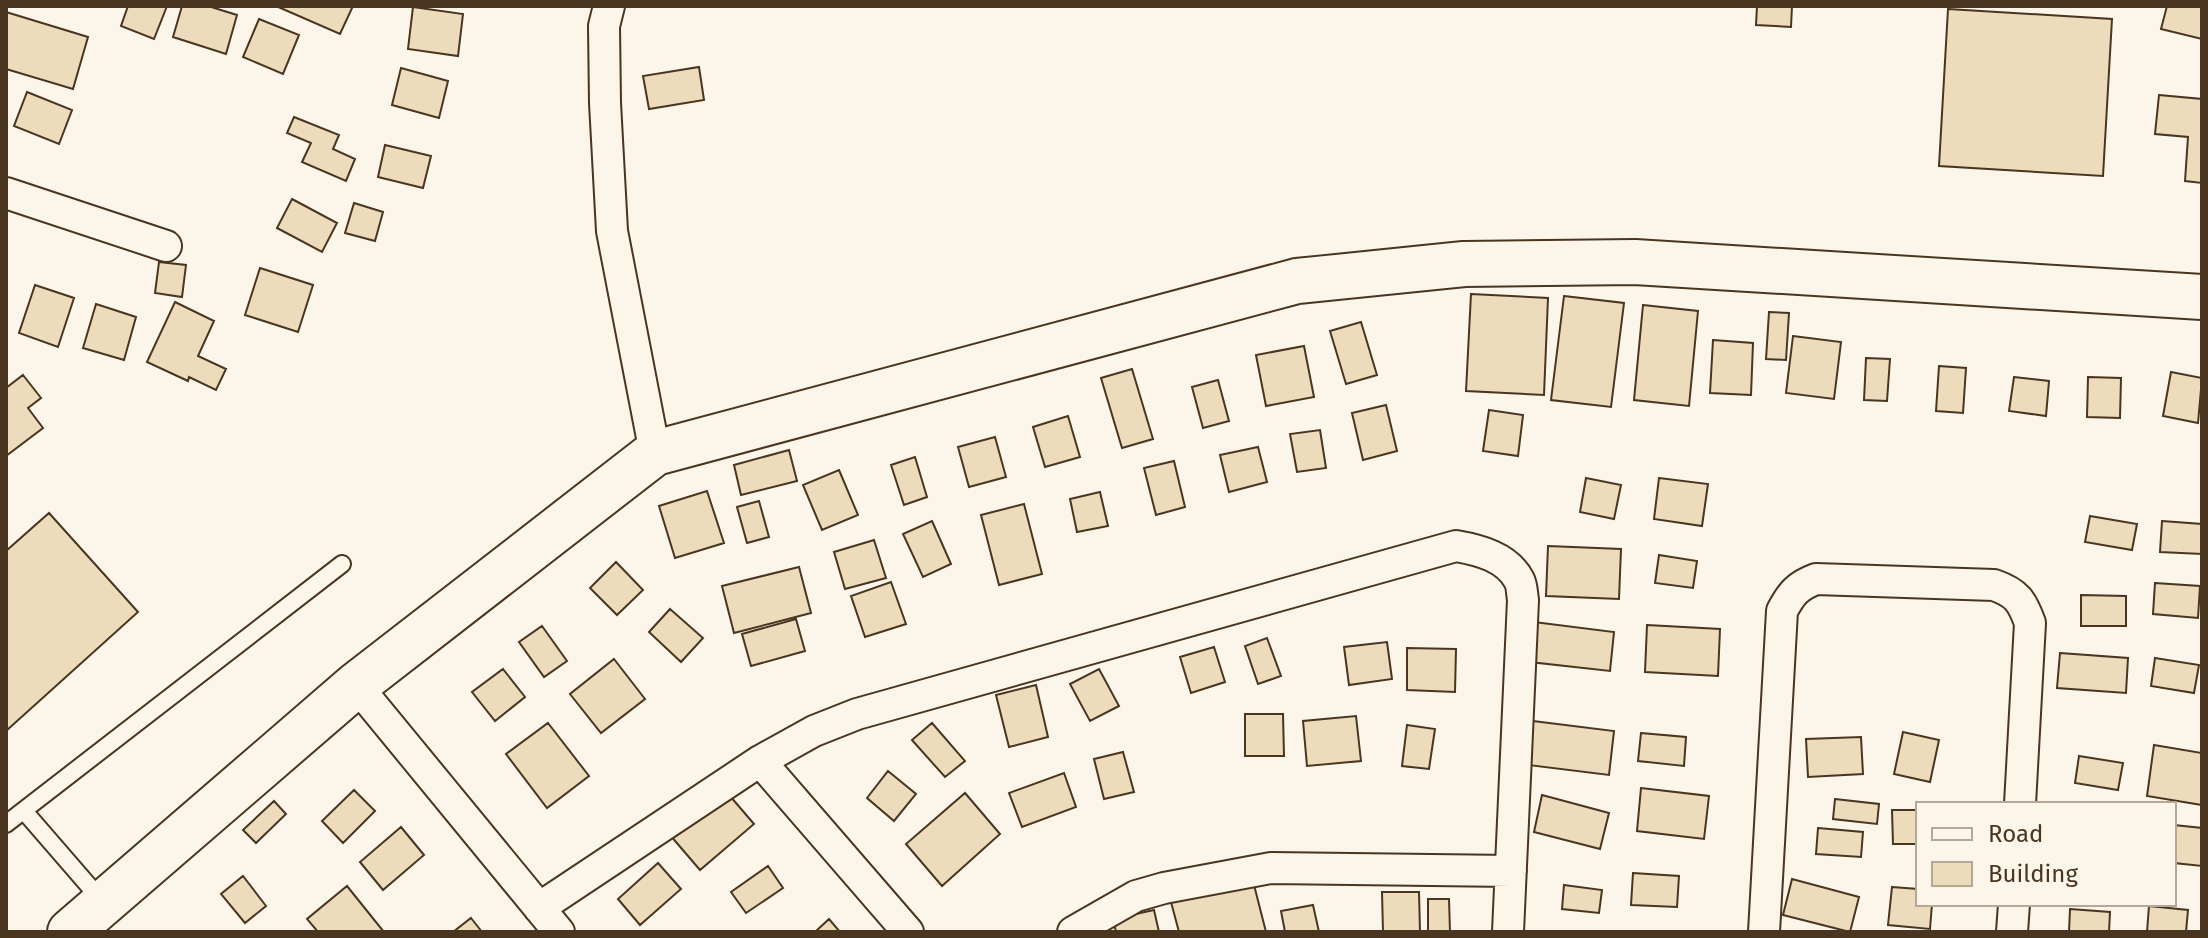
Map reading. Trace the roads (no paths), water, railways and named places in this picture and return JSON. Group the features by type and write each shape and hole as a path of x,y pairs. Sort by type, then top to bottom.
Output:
{"street":[{"path":"609,6 604,26 612,231 655,453"},
{"path":"6,193 166,246"},
{"path":"70,932 356,685 655,453 1297,281 1371,272 1464,264 1635,262 2202,297"},
{"path":"539,908 760,761 814,731 857,714 1456,546 1479,550 1498,558 1520,580 1508,932"},
{"path":"1764,932 1782,611 1800,585 1816,579 1994,585 2012,591 2022,600 2030,623 2020,802"},
{"path":"356,685 559,932"},
{"path":"760,761 908,932"},
{"path":"1073,932 1136,896 1271,868 1511,871"},
{"path":"2012,932 2014,906"}],"lane":[{"path":"6,824 342,564"},
{"path":"24,811 103,902"}]}
